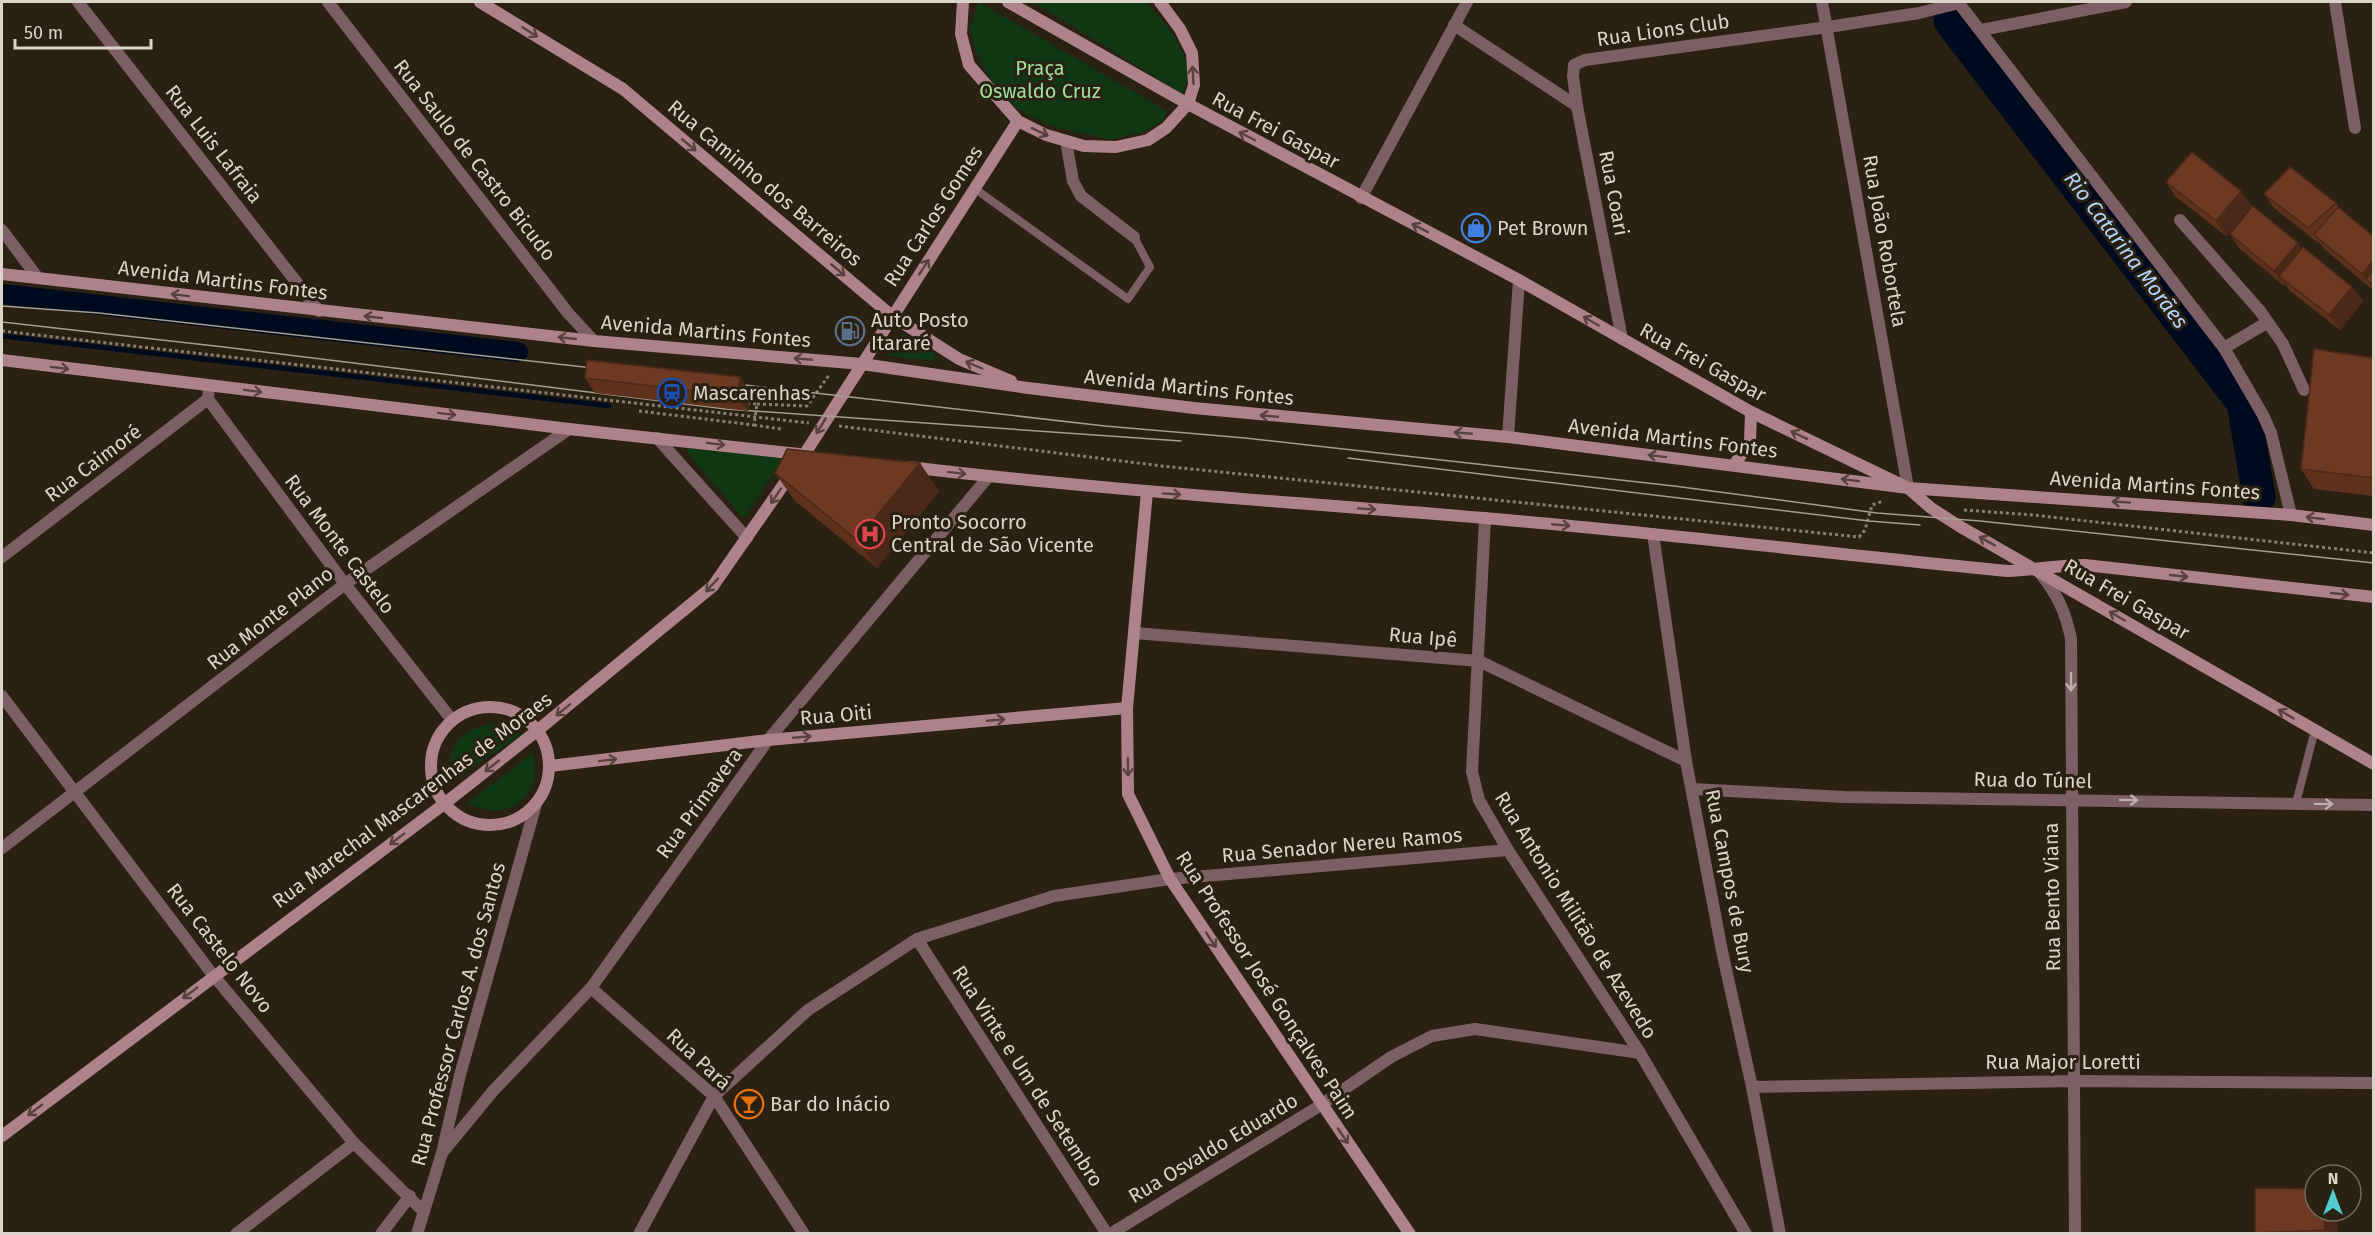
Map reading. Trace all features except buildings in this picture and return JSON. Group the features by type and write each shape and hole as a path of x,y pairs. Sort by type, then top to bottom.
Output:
{"street":[{"name":"Rua Luis Lafraia","path":"78,2 319,311"},
{"name":"Rua Saulo de Castro Bicudo","path":"328,2 568,313 594,341"},
{"name":"Rua Caminho dos Barreiros","path":"480,2 623,89 892,316 959,359 1028,388"},
{"path":"963,2 961,34 969,65 1017,121 1046,135 1084,146 1116,147 1148,140 1166,128 1188,104 1194,86 1192,53 1180,29 1160,2"},
{"name":"Rua Frei Gaspar","path":"1008,2 1188,104 1519,280 1751,412 1908,488 1931,508 2373,764"},
{"path":"1361,198 1467,2"},
{"name":"Rua João Robortela","path":"1822,2 1908,488"},
{"path":"1981,30 2126,2"},
{"path":"2335,2 2355,128"},
{"path":"1954,4 1981,30 2224,348 2271,433 2291,515"},
{"name":"Rua Lions Club","path":"1585,60 1828,27 1919,13 1954,4"},
{"path":"1454,25 1577,106"},
{"name":"Rua Coari","path":"1585,60 1574,66 1577,106 1623,339"},
{"name":"Rua Carlos Gomes","path":"810,455 822,424 1017,121"},
{"path":"1066,141 1072,181 1082,196 1134,237"},
{"path":"2180,220 2268,322 2283,344 2304,390"},
{"path":"2,230 38,278"},
{"name":"Avenida Martins Fontes","path":"2,274 594,341 862,364 1028,388 1251,415 1508,437 1908,488 2291,515 2373,525"},
{"path":"1508,437 1519,280"},
{"path":"2224,348 2268,322"},
{"path":"2,360 569,429 810,455"},
{"path":"208,399 209,386"},
{"name":"Rua Caimoré","path":"2,557 208,399"},
{"name":"Rua Monte Castelo","path":"208,399 345,584 452,720"},
{"path":"1734,465 1750,442 1751,412"},
{"name":"Rua Monte Plano","path":"2,848 345,584 569,429"},
{"path":"657,438 747,538"},
{"name":"Rua Marechal Mascarenhas de Moraes","path":"2,1136 213,975 444,804 713,586 810,455"},
{"path":"899,466 1147,492 1485,518 2008,571 2038,570 2060,565 2085,565 2373,597"},
{"name":"Rua Primavera","path":"442,1152 493,1091 591,988 768,740 989,476"},
{"name":"Rua Professor José Gonçalves Paim","path":"1147,492 1127,708 1128,794 1170,879 1321,1105 1410,1233"},
{"name":"Rua Antonio Militão de Azevedo","path":"1485,518 1472,772 1479,800 1508,850 1640,1053 1746,1233"},
{"name":"Rua Campos de Bury","path":"1653,534 1686,761 1722,951 1752,1087 1780,1233"},
{"name":"Rua Bento Viana","path":"2038,570 2055,592 2066,614 2071,639 2075,1233"},
{"name":"Rua Ipê","path":"1135,633 1479,661 1686,761"},
{"name":"Rua Castelo Novo","path":"2,696 213,975 354,1143 423,1211"},
{"path":"488,706 507,709 524,717 538,730 547,747 550,766 546,787 536,804 515,819 490,825 473,822 457,815 444,804 435,788 431,770 433,751 440,734 452,720 469,711 488,706"},
{"name":"Rua Oiti","path":"550,766 768,740 1127,708"},
{"name":"Rua do Túnel","path":"1692,789 1844,797 2373,805"},
{"name":"Rua Professor Carlos A. dos Santos","path":"417,1233 442,1152 460,1075 536,804"},
{"name":"Rua Senador Nereu Ramos","path":"639,1233 714,1096 808,1010 917,939 1054,896 1170,879 1508,850"},
{"name":"Rua Vinte e Um de Setembro","path":"917,939 1108,1233"},
{"name":"Rua Pará","path":"591,988 714,1096 804,1233"},
{"name":"Rua Osvaldo Eduardo","path":"1108,1233 1321,1105 1391,1057 1432,1036 1475,1029 1640,1053"},
{"name":"Rua Major Loretti","path":"1752,1087 2073,1081 2373,1083"},
{"path":"236,1233 354,1143"},
{"path":"381,1233 410,1196"}],"lane":[{"path":"974,188 1128,299 1150,267 1134,237"},
{"path":"2296,803 2315,730"}],"path":[{"path":"2,331 822,424 1162,466 1858,537 1865,531 1872,505 1879,501 1890,500"},
{"path":"748,403 807,406 832,372"},
{"path":"754,425 757,404"},
{"path":"639,411 781,429"},
{"path":"1931,508 2033,515 2373,553"}],"green space":[{"name":"Praça Oswaldo Cruz","path":"979,2 1167,111 1164,120 1143,132 1111,140 1048,125 1016,108 991,80 976,52 970,28"},
{"name":"Praça Oswaldo Cruz","path":"1033,2 1146,2 1163,21 1179,44 1184,56 1187,82 1183,94"},
{"path":"902,333 935,354 934,361 889,356"},
{"path":"687,447 783,458 746,516 742,517 687,452"},
{"path":"496,724 508,727 521,735 451,783 450,759 458,741 473,729"},
{"path":"533,753 535,769 533,782 527,794 519,802 508,808 496,810 482,809 467,803"}],"waterway":[{"name":"Rio Catarina Morães","path":"1950,21 2243,403 2259,497"},
{"path":"2,294 518,352"},
{"path":"2,336 609,406"}],"tram line":[{"path":"2,306 99,313 602,369"},
{"path":"2,322 726,409 1181,441"},
{"path":"727,383 1105,426 1245,438 1674,486 1877,513 1980,521 2374,563"},
{"path":"1348,458 1869,521 1920,525"}],"place":[{"name":"Pet Brown","path":"1476,228"},
{"name":"Auto Posto Itararé","path":"850,331"},
{"name":"Mascarenhas","path":"672,393"},
{"name":"Pronto Socorro Central de São Vicente","path":"870,534"},
{"name":"Bar do Inácio","path":"749,1104"}]}
